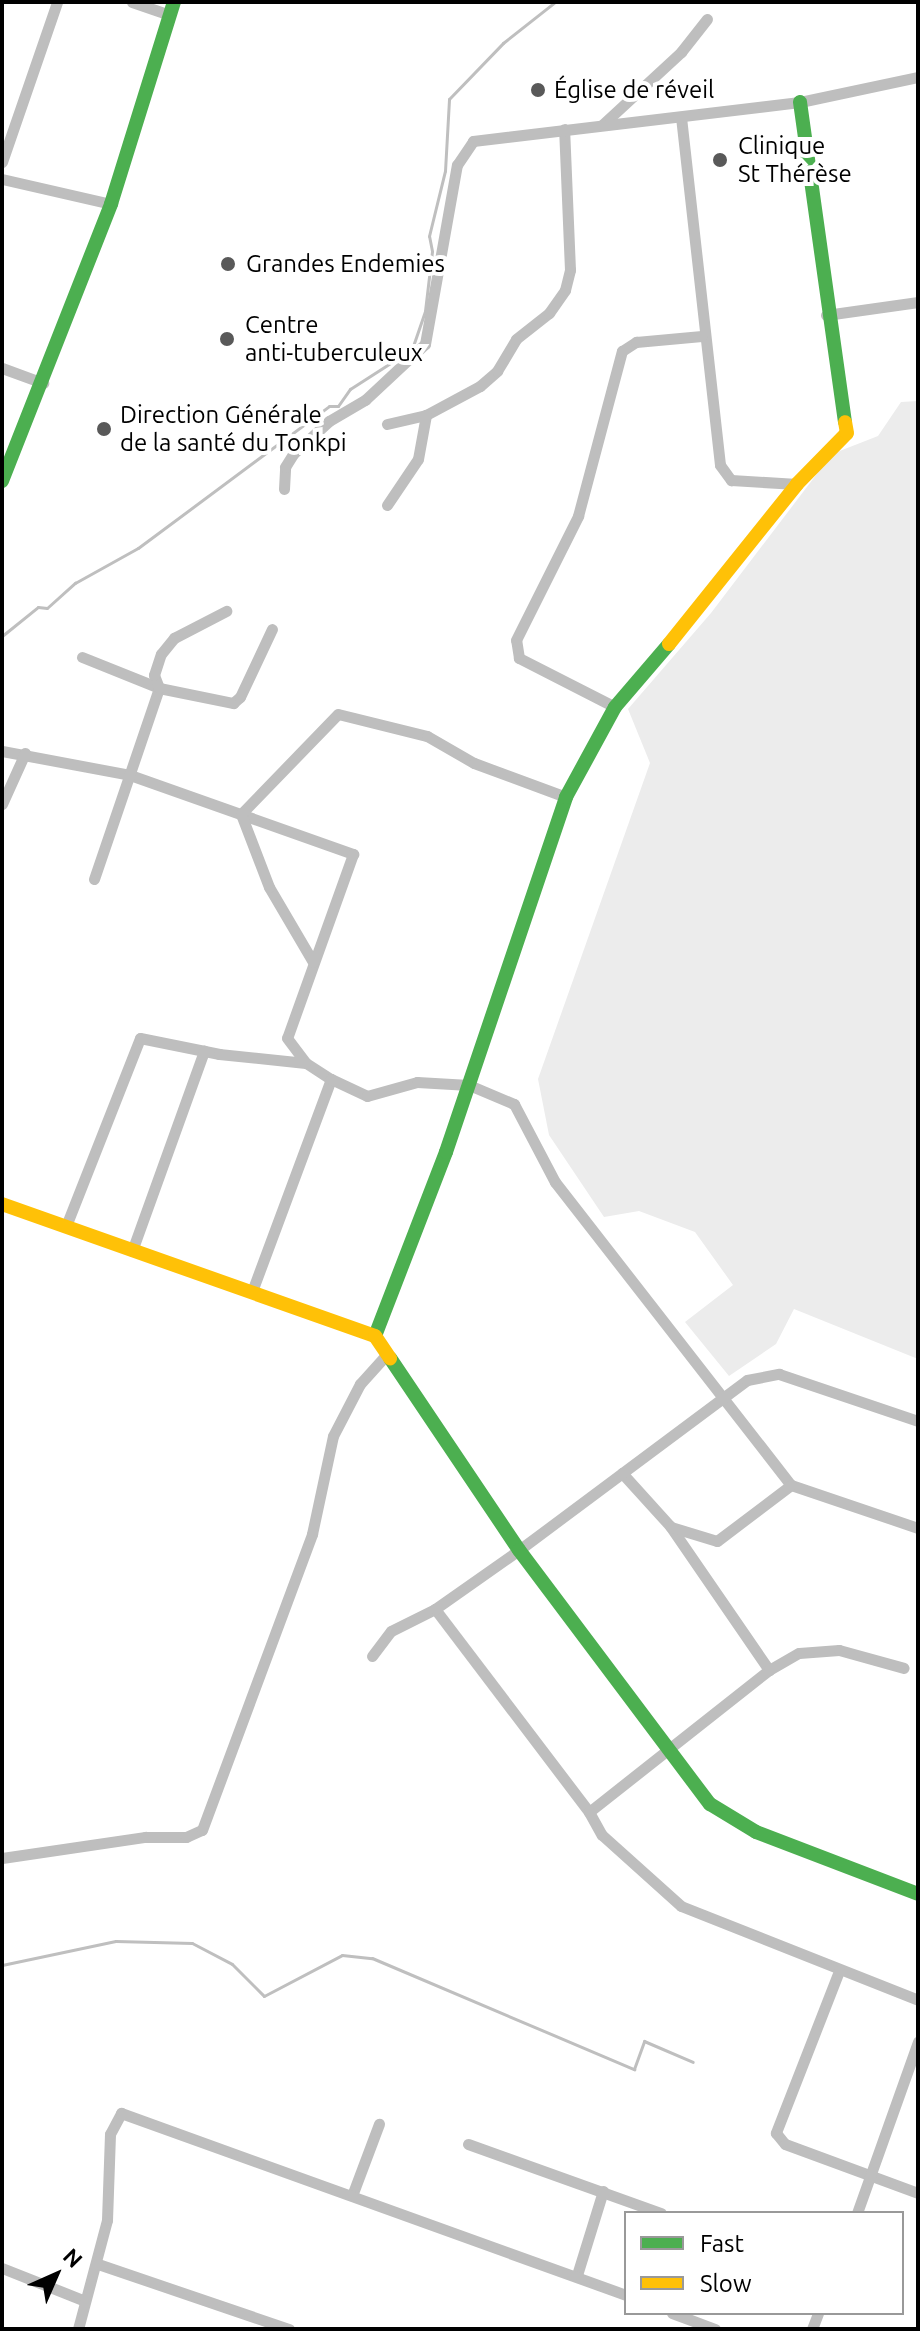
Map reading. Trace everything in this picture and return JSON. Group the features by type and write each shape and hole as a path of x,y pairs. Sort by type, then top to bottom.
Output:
{"street":[{"path":"2,162 57,2"},
{"path":"2,481 111,204 172,8 132,2"},
{"path":"602,125 664,69 707,19"},
{"path":"284,489 285,467 293,454 329,421 365,400 425,344 457,165 466,145 564,129 800,102 918,77"},
{"path":"375,1336 469,1085 566,797 615,707 727,577 797,484 847,433 826,315 800,102"},
{"path":"681,117 702,336 723,474 731,480 797,484"},
{"path":"387,424 426,415 497,371 516,339 549,313 565,290 570,270 564,129"},
{"path":"2,179 111,204"},
{"path":"826,315 918,302"},
{"path":"615,707 519,658 516,640 578,516 622,351 636,342 702,336"},
{"path":"2,368 43,383"},
{"path":"387,505 418,459 426,415"},
{"path":"94,879 159,688 154,675 174,638 226,611"},
{"path":"82,657 159,688 233,703 240,697 272,629"},
{"path":"241,814 330,720 346,713 427,736 474,763 566,797"},
{"path":"2,751 130,775 353,854 287,1038 306,1063 367,1096 417,1082 469,1085 499,1095 522,1114 555,1182 791,1485 918,1528"},
{"path":"2,804 25,753"},
{"path":"241,814 269,887 313,962"},
{"path":"66,1226 138,1040 306,1063"},
{"path":"132,1251 204,1051"},
{"path":"252,1291 331,1079"},
{"path":"2,1204 375,1336 385,1356 519,1550 710,1804 732,1820 889,1887 918,1894"},
{"path":"2,1858 145,1837 186,1837 202,1830 312,1534 333,1436 360,1384 385,1356"},
{"path":"372,1656 391,1631 435,1609 622,1473 721,1395 760,1375 779,1374 918,1421"},
{"path":"622,1473 670,1526 769,1670"},
{"path":"670,1526 715,1542 791,1485"},
{"path":"435,1609 589,1812 602,1835 681,1906 723,1927 809,1955 839,1971 918,2000"},
{"path":"589,1812 667,1747 769,1670 799,1653 825,1649 904,1668"},
{"path":"839,1971 776,2133 785,2144 918,2193"},
{"path":"858,2211 873,2177 918,2042"},
{"path":"78,2329 83,2300 98,2264 107,2220 110,2134 121,2113 353,2193 624,2294"},
{"path":"353,2193 379,2124"},
{"path":"468,2144 656,2211"},
{"path":"577,2275 603,2191"},
{"path":"98,2264 289,2329"},
{"path":"2,2268 83,2300"},
{"path":"677,2315 715,2329"}],"shaded area":[{"path":"918,401 918,1359 794,1309 776,1344 729,1376 685,1322 733,1285 695,1232 639,1211 604,1217 549,1135 538,1079 650,763 628,709 711,613 832,454 878,436 901,402"}],"waterway":[{"path":"2,636 38,607 47,608 75,583 138,548 329,406 338,406 350,389 412,349 425,311 432,251 429,236 445,171 449,99 503,43 555,2"},
{"path":"2,1965 116,1941 192,1943 232,1964 264,1996 342,1955 372,1958 634,2069 644,2041 693,2062"}],"traffic: fast":[{"path":"2,481 111,204 174,2"},
{"path":"800,102 845,422"},
{"path":"375,1336 446,1152 566,797 615,707 669,644"},
{"path":"390,1358 519,1550 710,1804 756,1832 918,1894"}],"traffic: slow":[{"path":"669,644 797,484 847,433 845,422"},
{"path":"2,1204 375,1336 390,1358"}],"place":[{"name":"Église de réveil","path":"538,90"},
{"name":"Clinique St Thérèse","path":"720,160"},
{"name":"Grandes Endemies","path":"228,264"},
{"name":"Centre anti-tuberculeux","path":"227,339"},
{"name":"Direction Générale de la santé du Tonkpi","path":"104,429"}]}
